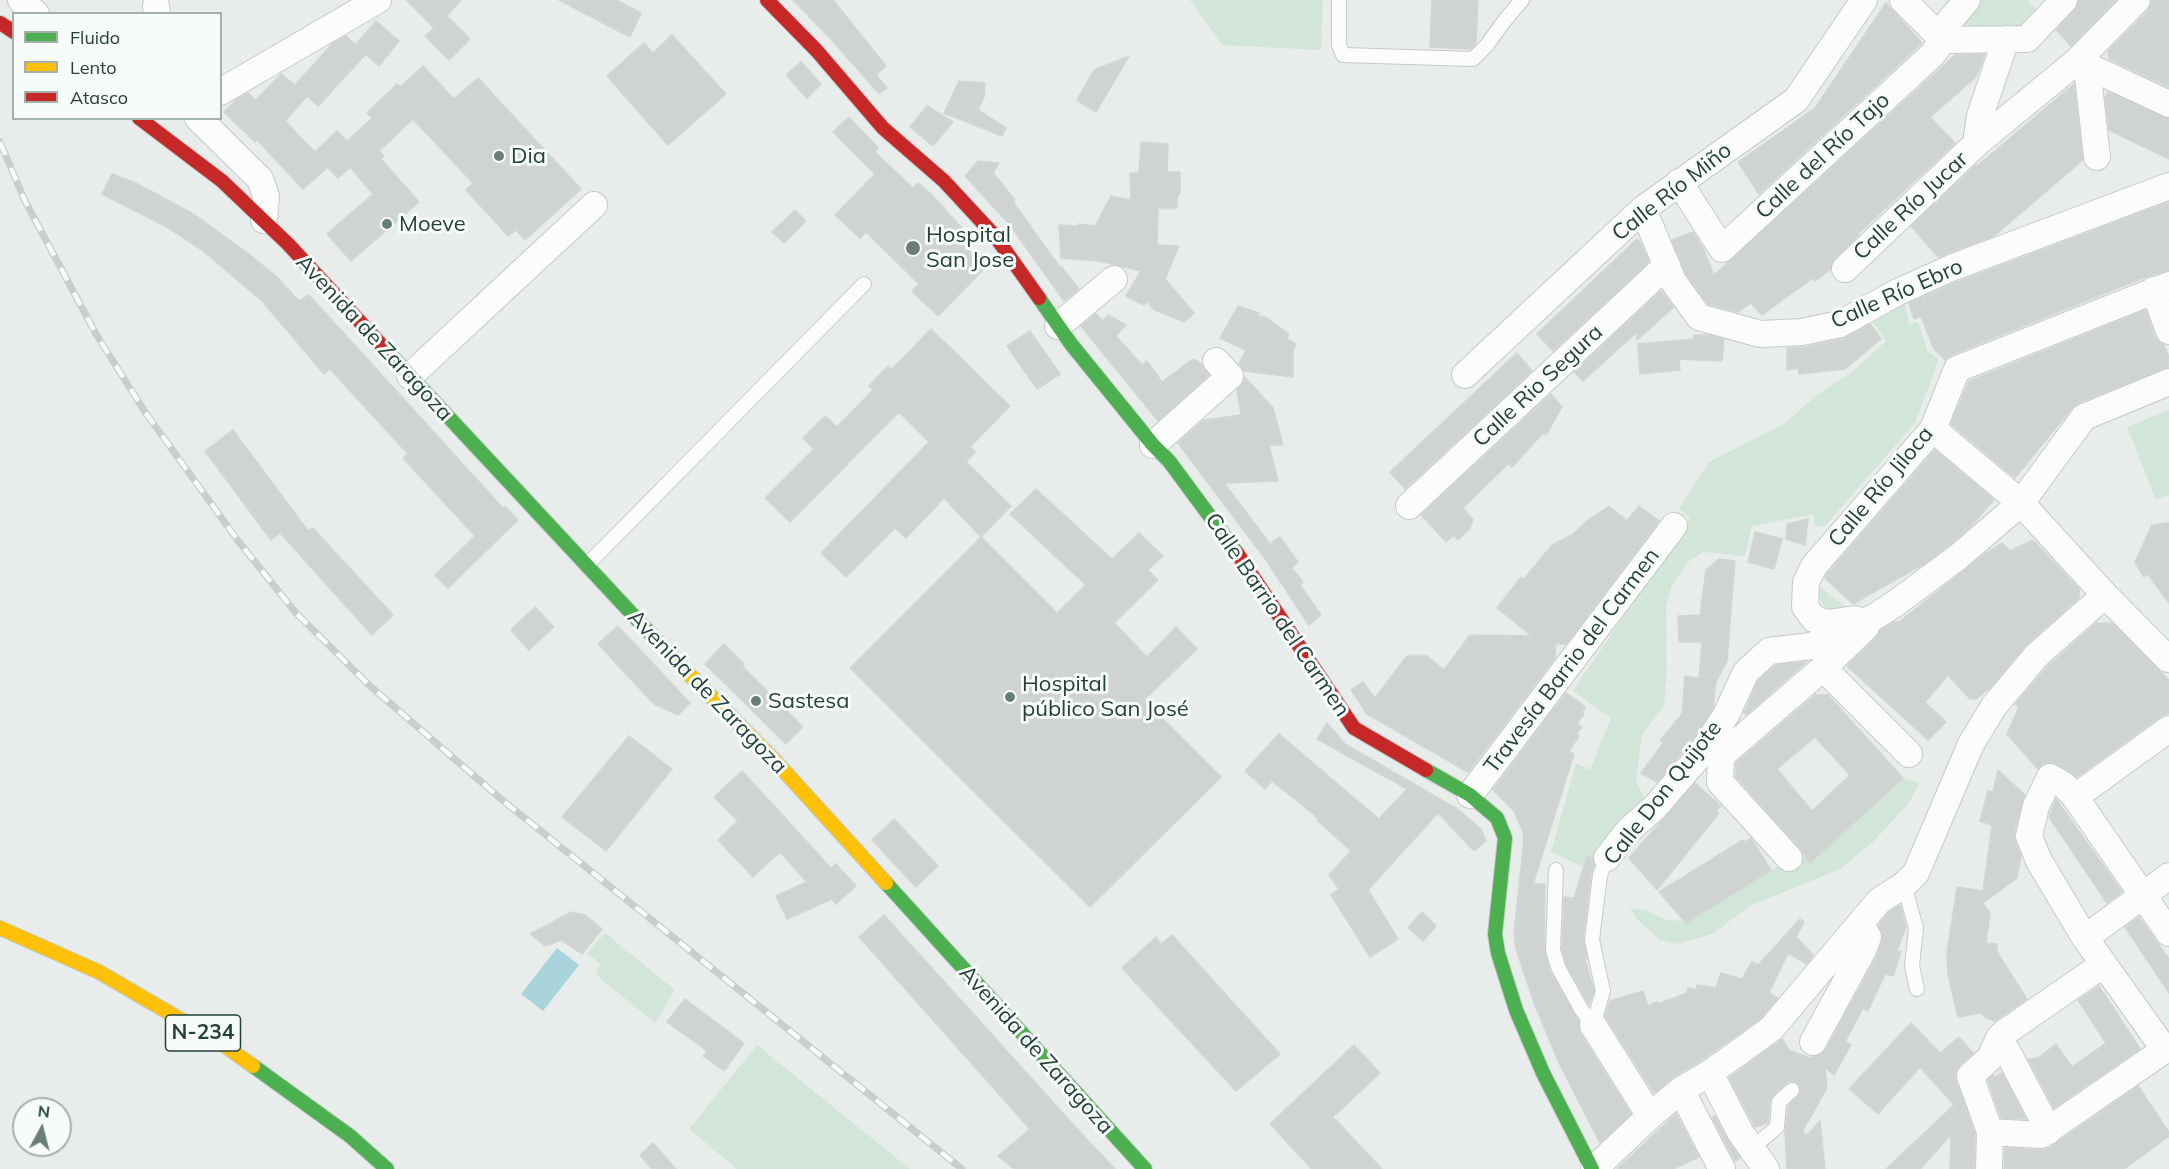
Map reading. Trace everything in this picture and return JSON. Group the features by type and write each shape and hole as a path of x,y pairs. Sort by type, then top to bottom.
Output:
{"main road":[{"name":"Calle Barrio del Carmen","path":"767,0 816,51 883,128 944,181 995,236 1071,344 1153,445 1169,461 1251,572 1354,728 1470,795 1497,818 1505,838 1495,934 1502,969 1516,1010 1544,1073 1593,1169"},
{"name":"Avenida de Zaragoza","path":"142,120 222,181 264,220 587,565 776,762 1145,1169"},
{"name":"N-234","path":"0,928 99,972 221,1043 350,1136 387,1169"}],"street":[{"path":"21,0 34,12"},
{"path":"222,91 378,0"},
{"name":"Calle Río Miño","path":"1465,375 1643,210 1796,100 1864,0"},
{"path":"1903,0 1943,40 2027,39 2064,0"},
{"name":"Calle del Río Tajo","path":"1679,182 1722,249 1932,56 1943,40 1947,24 1967,0"},
{"path":"1977,144 2082,64 2137,0"},
{"name":"Calle Río Jucar","path":"1845,269 1977,144 1980,117 2006,39"},
{"path":"2082,64 2169,104"},
{"path":"2082,64 2097,157"},
{"path":"200,120 260,179 266,196 264,220"},
{"name":"Calle Río Ebro","path":"1643,210 1673,281 1699,317 1760,334 1802,332 1840,324 1898,292 1951,268 2169,186"},
{"path":"410,376 594,205"},
{"name":"Calle Rio Segura","path":"1409,506 1667,265"},
{"path":"1058,326 1114,279"},
{"path":"2162,288 2169,331"},
{"name":"Calle Río Jiloca","path":"1876,616 1827,623 1814,619 1805,607 1806,582 1814,566 1933,429 1957,369 2162,288"},
{"path":"1153,445 1230,376 1216,361"},
{"name":"Calle Don Quijote","path":"1788,858 1720,782 1721,756 1823,668 1876,616 1958,557 2021,503 2084,417 2169,382"},
{"path":"1933,429 2021,503 2105,595 2168,659"},
{"name":"Travesía Barrio del Carmen","path":"1470,795 1674,526"},
{"path":"1593,1169 1682,1090 1710,1073 1771,1029 1880,901 1904,885 1916,873 1971,744 1994,706 2037,655 2105,595"},
{"name":"Calle Don Quijote","path":"1607,858 1628,831 1654,807 1700,755 1726,715 1746,672 1769,651 1811,646 1876,616"},
{"path":"1823,668 1909,754"},
{"path":"2070,791 2169,729"},
{"path":"1990,1132 2042,1135 2168,1049 2085,938 2039,861 2029,836 2036,806 2050,777 2070,791 2169,933"},
{"path":"2085,938 2169,876"},
{"path":"1813,1042 1863,950 1868,937 1861,923"},
{"path":"1989,1169 1990,1132 1970,1076 1990,1058 1999,1038 2104,964"},
{"path":"1593,1025 1650,1116"},
{"path":"1999,1038 2049,1131"},
{"path":"1710,1073 1740,1132 1759,1159"},
{"path":"1682,1090 1722,1169"}],"lane":[{"path":"1339,0 1339,45 1343,55 1473,59 1487,45 1522,0"},
{"path":"587,565 864,284"},
{"name":"Calle Don Quijote","path":"1593,1025 1603,991 1592,940 1600,875 1607,858"},
{"path":"1556,870 1553,950 1558,968 1581,1009 1593,1025"},
{"path":"1904,885 1916,928 1912,966 1917,989"},
{"path":"1759,1159 1777,1128 1779,1102 1792,1090"}],"green space":[{"path":"1190,0 1323,0 1321,50 1222,45"},
{"path":"1978,0 2027,0 2037,10 2019,29 1966,26 1961,20"},
{"path":"1904,302 1910,324 1918,322 1928,352 1939,359 1915,423 1825,526 1815,526 1814,514 1752,526 1745,556 1703,552 1688,562 1672,585 1666,607 1667,667 1664,706 1642,735 1636,781 1646,801 1608,842 1593,871 1551,852 1576,763 1590,770 1611,718 1573,691 1690,518 1679,509 1709,462 1784,424 1817,395 1852,372 1886,341 1871,319"},
{"path":"2169,410 2169,495 2156,500 2127,427"},
{"path":"1820,587 1848,609 1831,609 1822,605 1818,592"},
{"path":"1903,778 1920,783 1908,804 1873,842 1840,869 1750,906 1712,934 1677,944 1660,940 1636,918 1630,908 1646,910 1666,920 1690,921 1771,870 1802,854 1810,862"},
{"path":"605,933 675,990 655,1023 595,974 600,964 587,953"},
{"path":"757,1045 910,1169 737,1169 689,1129"}],"water":[{"path":"557,948 579,965 543,1011 521,994"}],"building":[{"path":"406,0 461,0 447,16 470,39 449,60 425,36 434,28"},
{"path":"559,0 616,0 641,13 630,37"},
{"path":"793,0 833,0 886,66 876,75 887,88 879,94"},
{"path":"1432,0 1478,0 1476,43 1471,49 1430,47"},
{"path":"2079,0 2116,0 2071,46 2056,30 2075,10"},
{"path":"2152,0 2169,0 2169,87 2109,59 2108,51 2148,11"},
{"path":"1886,3 1922,43 1759,194 1738,162 1815,108"},
{"path":"376,21 399,41 379,66 355,45"},
{"path":"672,35 726,94 668,145 607,76 644,43 653,53"},
{"path":"346,36 366,54 318,106 307,96 285,121 315,152 337,131 347,141 372,118 367,113 397,84 400,87 423,66 454,99 478,78 581,189 525,240 516,230 508,236 466,190 473,183 413,119 379,151 384,156 381,159 419,202 351,261 327,234 373,194 350,167 338,178 328,167 303,189 257,140 255,142 224,112 237,99 248,93 256,100 281,74 295,85 332,44"},
{"path":"1985,54 1976,77 1930,117 1955,143 1858,234 1834,259 1830,270 1815,281 1813,278 1762,315 1751,303 1738,312 1708,304 1686,274 1672,240 1693,232 1703,248 1714,275 1955,55"},
{"path":"1129,56 1096,112 1077,100 1094,70"},
{"path":"801,62 821,84 807,98 786,75"},
{"path":"959,81 985,83 984,97 978,110 1006,128 1002,136 944,113"},
{"path":"2074,84 2083,160 1994,236 1938,257 1911,226 1976,165"},
{"path":"2108,92 2169,119 2169,159 2109,130 2105,97"},
{"path":"927,106 953,122 933,146 910,127"},
{"name":"Hospital San Jose","path":"849,117 878,148 875,152 913,188 918,183 931,194 962,228 954,237 986,267 938,316 912,291 919,284 866,232 860,238 835,215 875,174 833,132"},
{"path":"1141,142 1168,144 1167,172 1180,172 1177,208 1158,208 1157,245 1179,246 1165,279 1194,313 1184,322 1153,309 1147,301 1144,305 1126,296 1141,271 1100,261 1061,258 1059,225 1095,226 1111,196 1131,200 1130,173 1139,173"},
{"path":"978,161 999,163 993,173 1015,200 1013,202 1062,270 1061,266 1079,289 1064,301 1010,225 965,176"},
{"path":"112,174 136,183 195,215 277,277 299,301 309,295 503,508 505,506 518,520 448,588 435,575 475,536 403,458 408,454 330,369 324,374 262,301 202,250 167,227 102,194"},
{"path":"2169,202 2169,270 2148,276 1951,355 1945,360 1934,349 1921,316 1914,319 1909,303 1957,282"},
{"path":"795,210 806,221 784,243 772,232"},
{"path":"1637,239 1649,262 1553,351 1537,334"},
{"path":"1661,291 1674,307 1637,340 1637,332 1583,381 1574,372"},
{"path":"1238,306 1259,313 1258,316 1267,318 1289,334 1287,338 1296,344 1293,351 1293,377 1244,371 1239,364 1246,350 1220,338"},
{"path":"2146,310 2155,337 2164,345 2169,357 2169,367 2080,402 2072,408 2015,478 1951,424 1969,381"},
{"path":"1096,314 1103,321 1108,315 1126,325 1116,336 1142,365 1147,361 1162,382 1193,359 1201,364 1209,375 1158,421 1081,326"},
{"path":"1870,324 1881,339 1845,369 1799,374 1798,368 1787,370 1787,348 1805,347 1843,339"},
{"path":"931,329 1010,406 970,447 975,452 966,462 1011,506 981,537 944,498 906,538 895,528 846,577 821,553 929,442 899,412 790,522 765,498 814,449 803,438 825,416 837,427 873,390 869,386 888,366 891,370"},
{"path":"1030,331 1060,374 1037,389 1007,346"},
{"path":"1694,335 1709,335 1724,339 1722,361 1679,359 1680,370 1640,374 1638,344 1694,339"},
{"path":"1517,353 1532,371 1405,489 1390,472"},
{"path":"1245,377 1273,408 1283,445 1269,445 1278,481 1224,483 1270,544 1280,537 1298,562 1292,568 1303,582 1300,585 1321,615 1309,625 1266,560 1178,443 1204,420 1241,415 1237,390"},
{"path":"1551,394 1562,407 1546,435 1544,432 1512,467 1509,463 1463,508 1473,520 1470,528 1458,540 1454,535 1446,542 1421,515"},
{"path":"233,430 308,531 313,528 393,615 372,635 280,533 271,540 205,451"},
{"path":"1935,450 1994,500 1969,528 1927,562 1853,604 1825,578 1827,574"},
{"name":"Hospital público San José","path":"1036,489 1112,559 1139,533 1163,556 1148,570 1158,580 1114,623 1147,657 1176,627 1197,649 1144,700 1221,777 1090,907 850,668 981,537 1057,613 1086,585 1010,514"},
{"path":"1609,506 1627,521 1639,506 1659,521 1566,644 1556,644 1555,658 1468,772 1367,714 1351,690 1363,682 1375,698 1407,656 1427,656 1444,670 1470,635 1532,636 1497,608 1521,577 1524,579 1552,545 1572,535"},
{"path":"1808,519 1805,545 1786,539 1787,524"},
{"path":"2169,523 2169,603 2148,574 2144,577 2135,562 2152,525"},
{"path":"1755,532 1782,539 1774,569 1748,562"},
{"path":"2033,540 2079,589 2079,598 2027,644 1992,686 1976,699 1970,699 1948,675 1925,702 1946,722 1928,740 1847,666 1876,638 1880,630 1894,622 1899,622 1985,554 2002,543 2010,551"},
{"path":"1719,559 1735,561 1727,661 1716,682 1713,708 1688,746 1657,782 1641,773 1664,742 1660,741 1682,714 1685,676 1699,678 1702,642 1679,642 1678,616 1700,615 1706,570"},
{"path":"535,607 554,627 529,650 511,630"},
{"path":"2096,623 2112,623 2169,680 2169,713 2160,717 2077,777 2050,762 2042,764 2038,769 2007,734 2019,707 2015,704 2048,666"},
{"path":"618,626 690,703 678,715 654,704 598,644"},
{"path":"724,644 744,664 742,666 803,727 786,744 705,664"},
{"path":"1806,662 1746,715 1744,713 1758,681 1776,665"},
{"path":"1566,693 1586,707 1577,723 1582,727 1576,734 1579,736 1569,751 1574,754 1533,884 1545,884 1544,950 1550,971 1579,1021 1580,1033 1631,1114 1600,1143 1560,1065 1534,1003 1516,949 1514,933 1523,832 1514,811 1493,790"},
{"path":"1815,695 1828,695 1903,778 1810,863 1800,848 1736,777 1736,763","holes":["1815,737 1850,775 1812,811 1777,769"]},
{"path":"1327,723 1345,744 1459,810 1481,829 1486,841 1474,851 1438,813 1368,890 1398,939 1370,957 1331,895 1339,889 1329,875 1351,851 1317,820 1318,818 1272,781 1265,789 1245,771 1279,734 1379,819 1407,789 1317,739"},
{"path":"629,736 672,769 606,851 562,817"},
{"path":"1998,770 2025,795 2014,833 2021,855 2017,878 1983,903 1990,913 1986,943 1997,944 1997,952 2027,999 1995,1021 1986,1018 1981,1013 1958,1017 1948,974 1947,953 1957,887 1983,891 1992,825 1980,821 1988,791 1993,792"},
{"path":"742,771 831,868 836,864 856,886 836,904 832,899 787,919 776,896 807,882 780,852 753,877 718,840 738,821 714,797"},
{"path":"1695,783 1721,806 1716,811 1719,813 1657,890 1629,858"},
{"path":"2056,799 2122,892 2107,903 2049,817"},
{"path":"894,819 938,866 916,887 872,840"},
{"path":"1751,838 1771,870 1686,923 1659,892 1743,840 1745,842"},
{"path":"1587,856 1592,858 1594,865 1583,939 1587,958 1585,959 1594,991 1589,1005 1566,964 1562,949 1564,897 1574,898"},
{"path":"1900,905 1906,927 1897,951 1901,952 1893,976 1885,974 1868,1011 1863,1008 1845,1042 1851,1045 1834,1075 1825,1068 1827,1088 1802,1132 1807,1135 1820,1121 1825,1169 1787,1169 1785,1132 1788,1106 1800,1093 1799,1084 1789,1081 1773,1095 1770,1101 1768,1123 1755,1127 1729,1078 1782,1039 1789,1050 1809,1058 1821,1054 1826,1049 1877,956 1883,937 1879,925 1889,912"},
{"path":"572,912 585,915 602,929 582,954 561,940 545,946 530,934"},
{"path":"1422,912 1436,926 1423,941 1408,928"},
{"path":"884,915 1115,1169 1014,1169 998,1156 1030,1129 859,937"},
{"path":"2139,917 2169,959 2169,993 2125,927"},
{"path":"1800,919 1804,922 1796,937 1813,955 1807,964 1788,953 1769,993 1778,998 1761,1018 1702,1060 1673,1077 1654,1093 1605,1016 1610,1001 1643,991 1648,1006 1687,993 1688,988 1696,990 1697,985 1716,988 1721,973 1742,979 1752,962 1758,965"},
{"path":"1172,935 1280,1054 1236,1091 1122,968 1156,937 1161,944"},
{"path":"2099,986 2140,1049 2054,1108 2028,1059 2038,1058 2056,1044 2072,1067 2106,1043 2078,1000"},
{"path":"685,999 744,1043 724,1071 703,1056 707,1051 667,1022"},
{"path":"1911,1023 1940,1053 1959,1037 1973,1053 1955,1073 1975,1134 1974,1169 1950,1169 1951,1135 1920,1169 1886,1169 1954,1105 1920,1067 1878,1114 1849,1089"},
{"path":"1354,1045 1380,1073 1333,1117 1382,1169 1312,1169 1270,1124"},
{"path":"2002,1073 2026,1119 2001,1118 1988,1080 1993,1075 1995,1077"},
{"path":"2138,1086 2169,1132 2169,1136 2124,1169 2004,1169 2005,1148 2040,1150 2049,1148"},
{"path":"1676,1114 1699,1157 1673,1169 1617,1169"},
{"path":"1715,1116 1740,1158 1735,1161 1712,1117"},
{"path":"653,1143 676,1169 652,1169 640,1155"}],"railway":[{"path":"0,142 25,201 96,334 145,412 239,542 296,613 369,685 501,799 962,1169"}],"traffic: fast":[{"path":"1039,298 1071,344 1153,445 1169,461 1237,553"},
{"path":"387,351 673,658"},
{"path":"1426,770 1470,795 1497,818 1505,838 1495,934 1498,953 1516,1010 1543,1073 1592,1169"},
{"path":"886,883 1145,1169"},
{"path":"253,1066 350,1136 387,1169"}],"traffic: slow":[{"path":"673,658 776,762 886,883"},
{"path":"0,928 99,972 221,1043 253,1066"}],"traffic: jam":[{"path":"767,0 817,51 883,128 944,181 995,236 1039,298"},
{"path":"0,23 12,31"},
{"path":"142,120 222,181 288,244 387,351"},
{"path":"1237,553 1354,728 1426,770"}],"place":[{"name":"Dia","path":"499,156"},
{"name":"Moeve","path":"387,224"},
{"name":"Hospital San Jose","path":"913,248"},
{"name":"Hospital público San José","path":"1010,697"},
{"name":"Sastesa","path":"756,701"}]}
